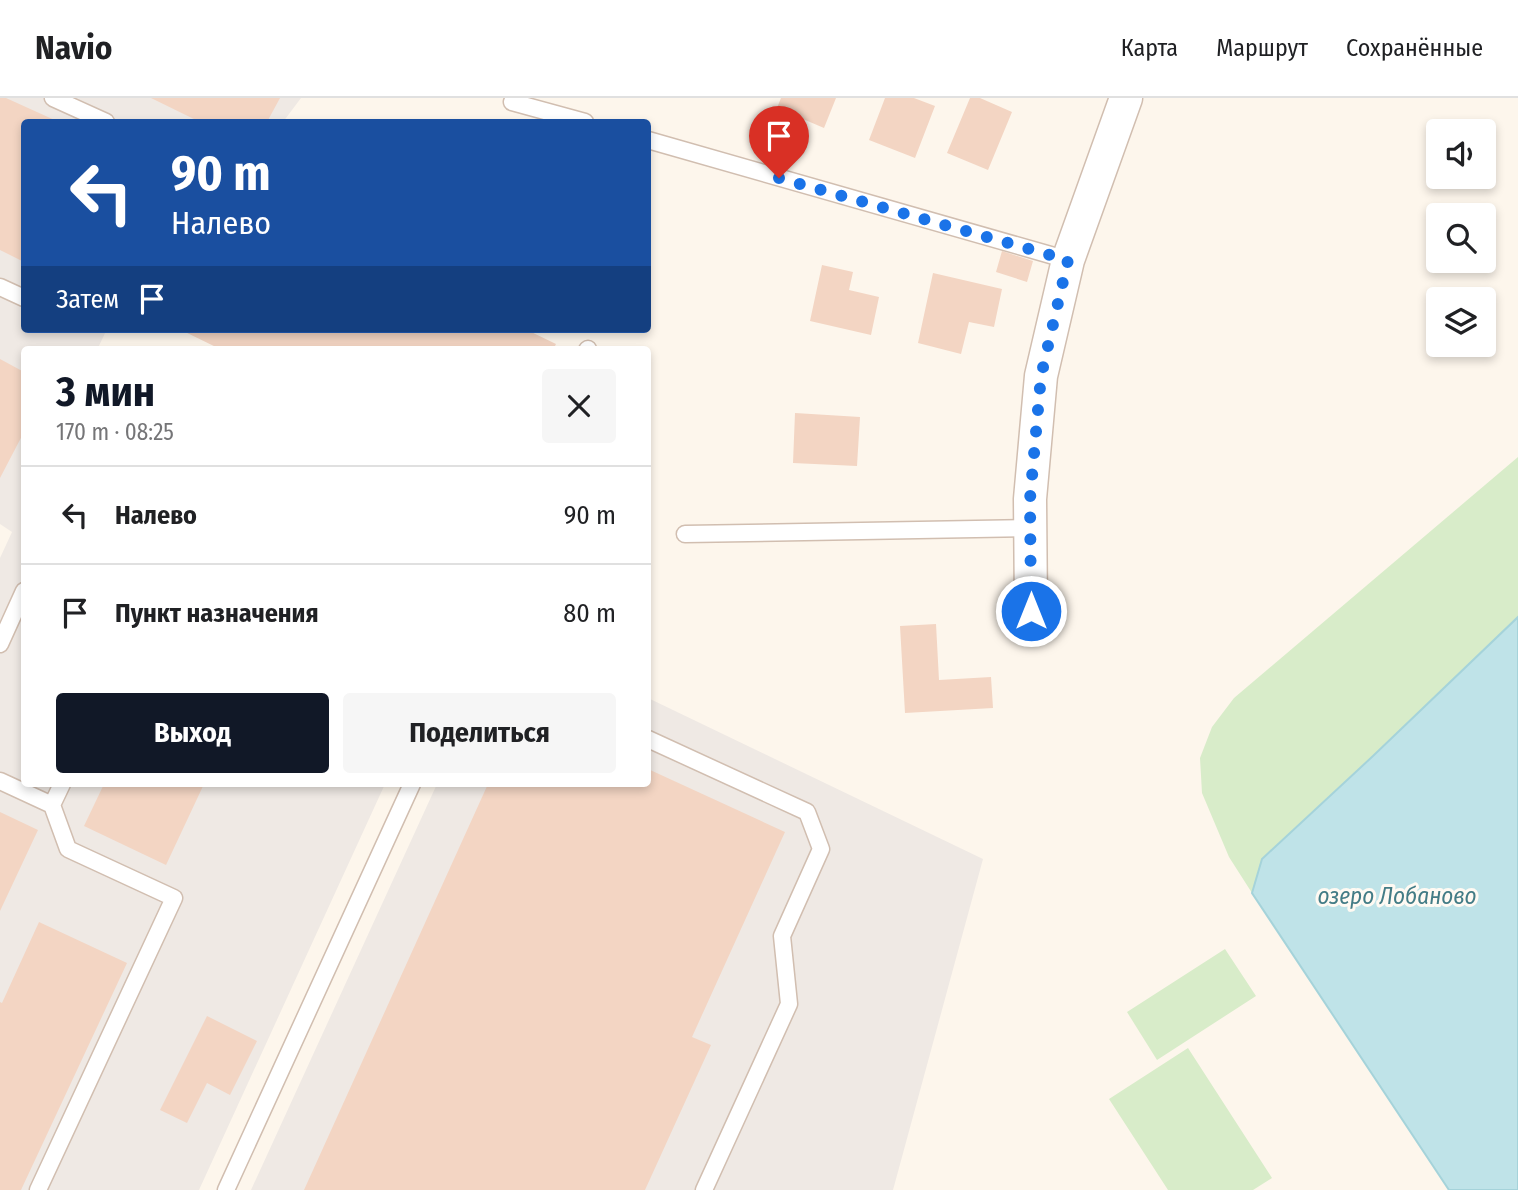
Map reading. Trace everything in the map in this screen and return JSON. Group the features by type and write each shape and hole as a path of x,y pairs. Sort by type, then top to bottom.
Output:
{"street":[{"path":"1031,611 1030,499 1041,376 1068,260 1126,98"}],"lane":[{"path":"53,98 99,119"},
{"path":"512,102 574,119"},
{"path":"651,141 1068,260"},
{"path":"0,286 21,296"},
{"path":"685,534 1031,528"},
{"path":"0,644 21,598"},
{"path":"651,740 807,812 821,849 782,936 789,1004 704,1190"},
{"path":"0,781 52,805 68,849 174,898 38,1190"},
{"path":"52,805 61,787"},
{"path":"226,1190 411,787"}],"shaded area":[{"path":"0,98 301,98 285,119 21,119 21,333 105,333 99,346 21,346 21,787 384,787 199,1190 0,1190 0,558 12,532 0,524"},
{"path":"651,699 983,859 893,1190 251,1190 436,787 651,787"}],"green space":[{"path":"1518,457 1518,617 1262,859 1252,893 1229,857 1202,793 1200,758 1212,727 1234,698"},
{"path":"1225,949 1256,996 1157,1060 1127,1012"},
{"path":"1188,1048 1272,1178 1253,1190 1168,1190 1109,1099"}],"water":[{"name":"озеро Лобаново","path":"1518,617 1518,1190 1449,1190 1252,893 1262,859"}],"building":[{"path":"0,98 6,98 52,119 21,119 21,260 0,250"},
{"path":"151,98 280,98 269,119 194,119"},
{"path":"781,98 836,98 824,128 777,108"},
{"path":"885,98 914,98 935,106 915,158 869,140"},
{"path":"970,98 980,98 1012,112 988,170 947,153"},
{"path":"1002,251 1033,261 1027,282 996,272"},
{"path":"822,265 853,272 849,290 879,297 871,335 810,321"},
{"path":"933,273 1002,289 994,327 969,322 961,354 918,343"},
{"path":"187,333 533,333 556,344 555,346 214,346"},
{"path":"0,359 21,370 21,438 0,478"},
{"path":"795,413 860,417 857,466 793,463"},
{"path":"936,624 939,680 991,677 993,708 905,713 900,626"},
{"path":"651,770 785,832 692,1037 711,1045 645,1190 304,1190 487,787 651,787"},
{"path":"103,787 203,787 166,865 84,826"},
{"path":"0,812 38,830 0,911"},
{"path":"39,922 127,963 21,1190 0,1190 0,1002 2,1003"},
{"path":"207,1016 257,1041 230,1095 207,1083 187,1123 160,1110"}],"route":[{"path":"779,178 1068,260 1041,376 1030,499 1031,611"}]}
